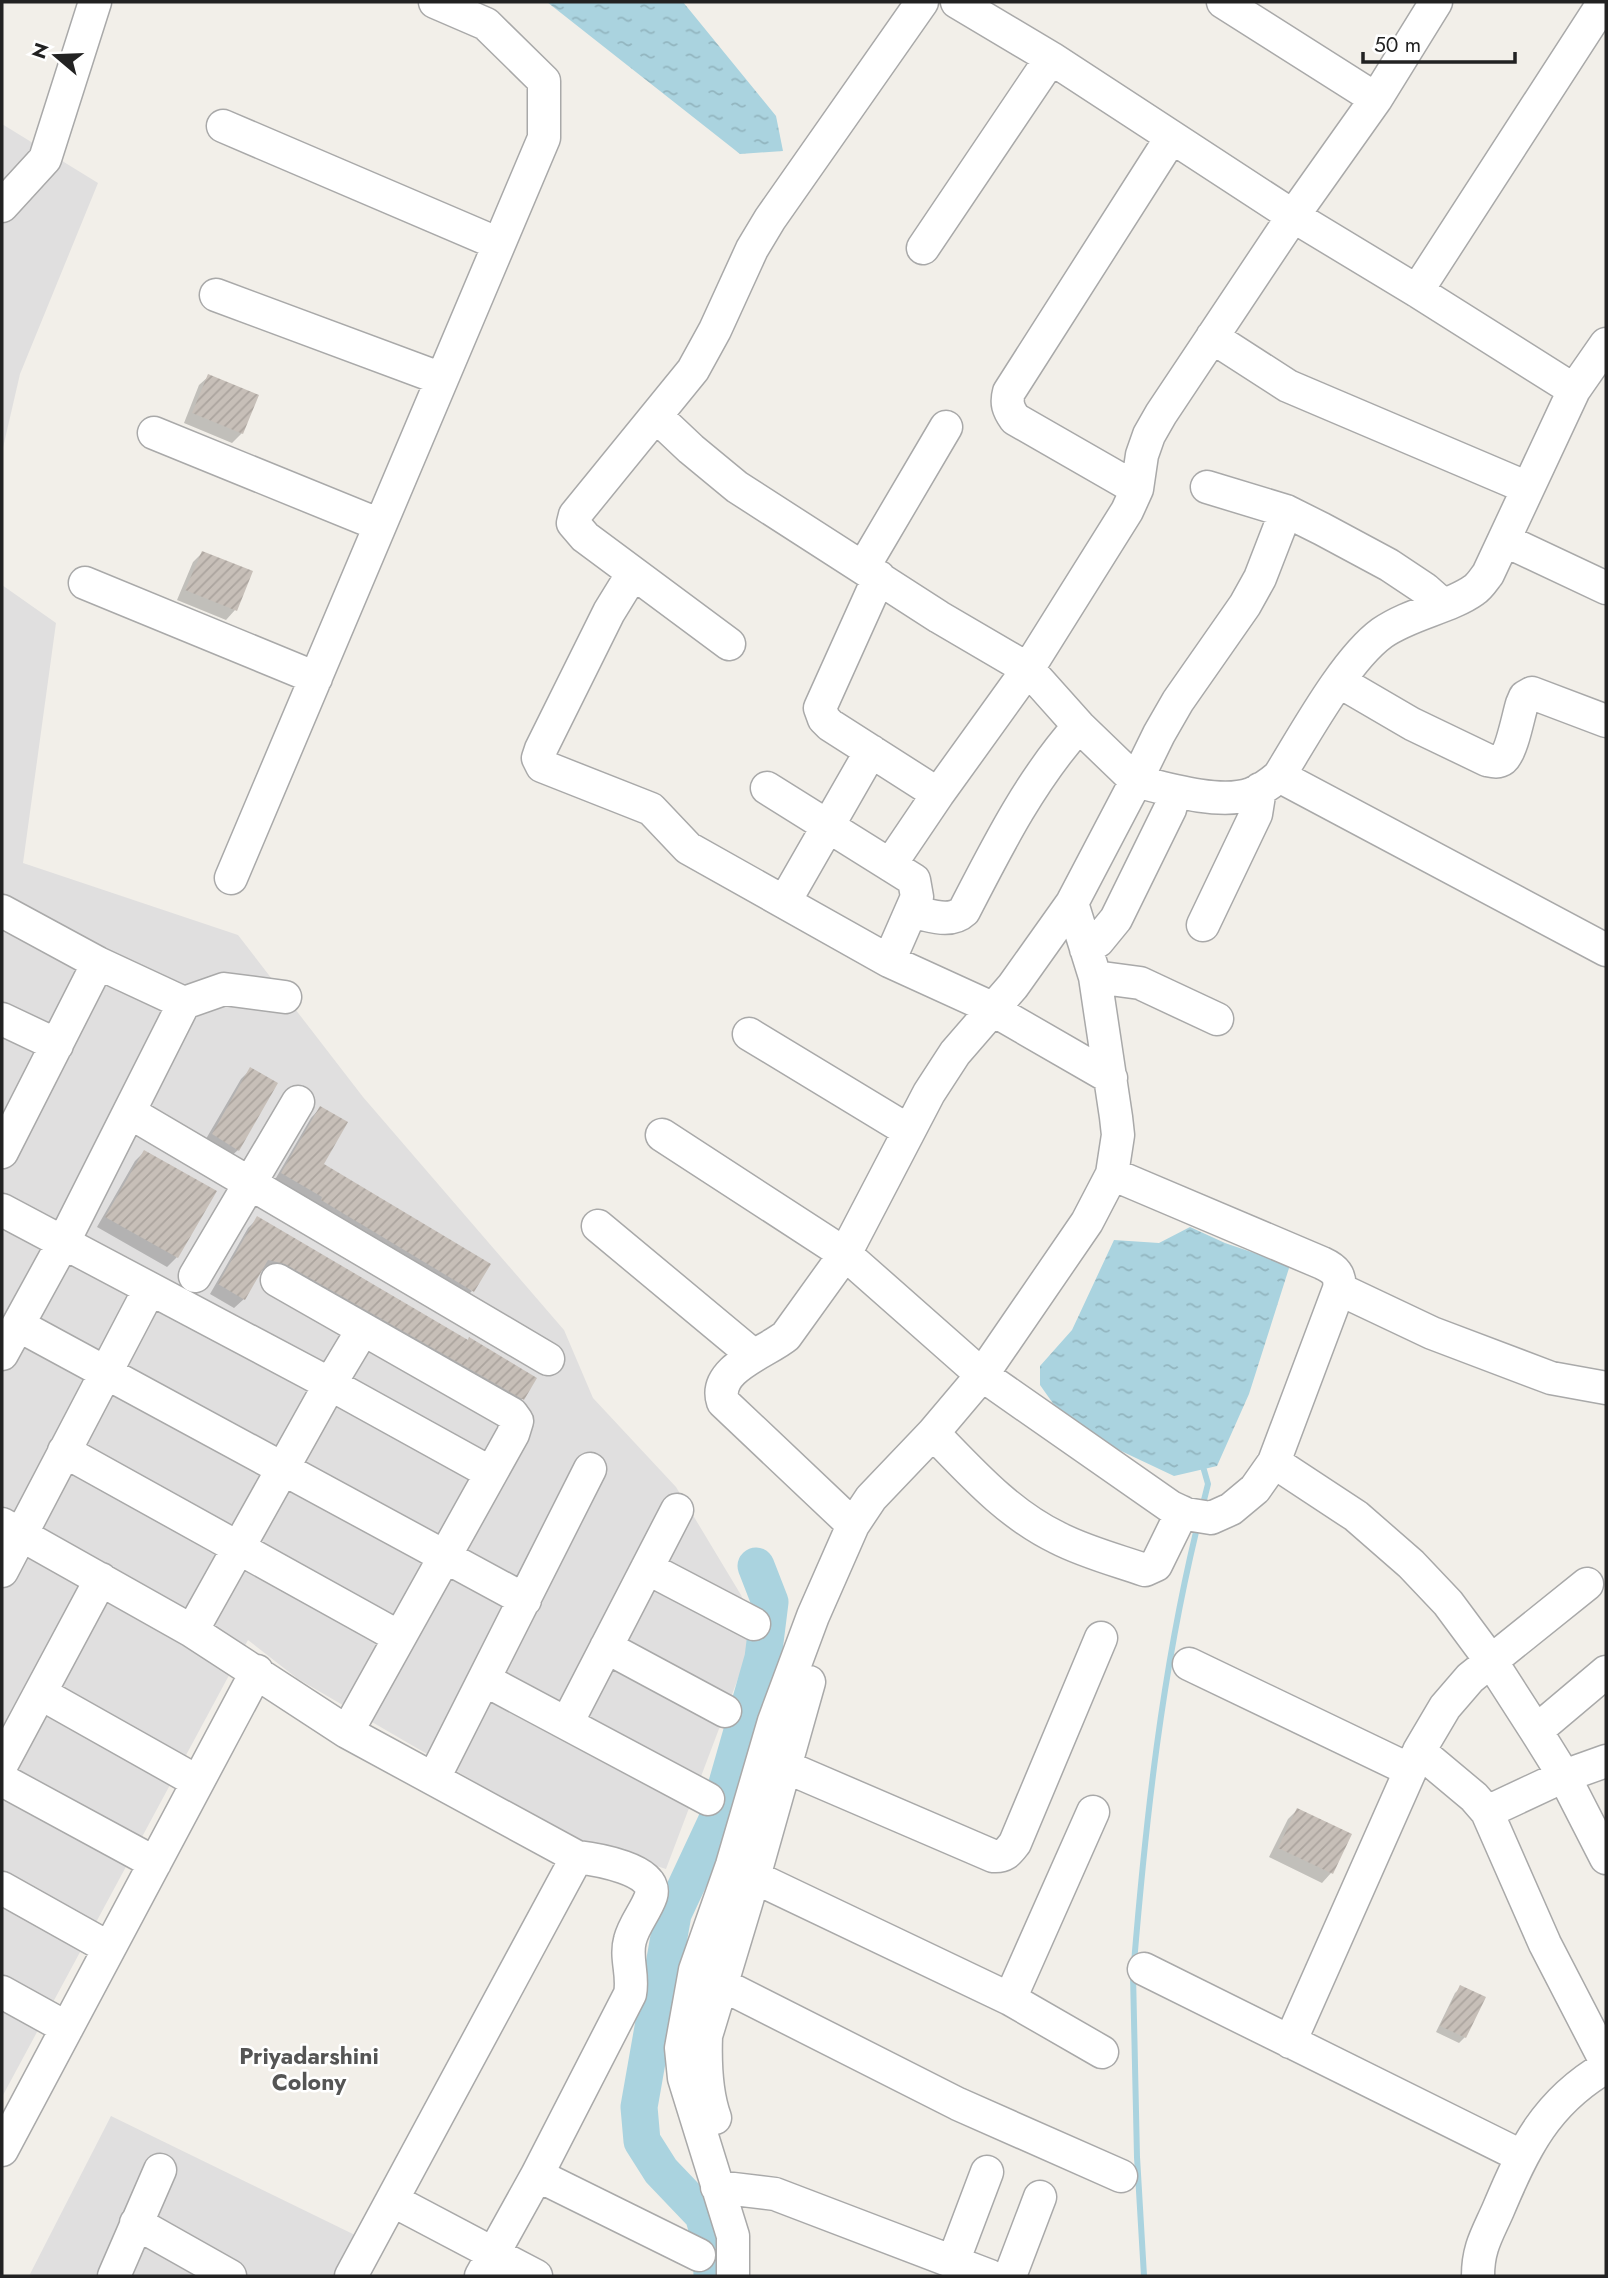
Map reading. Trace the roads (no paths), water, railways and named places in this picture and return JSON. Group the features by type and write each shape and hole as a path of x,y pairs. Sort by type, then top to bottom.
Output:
{"street":[{"path":"2,206 45,159 95,2"},
{"path":"230,878 544,138 544,81 486,24 435,2"},
{"path":"729,644 585,537 573,523 575,515 693,370 716,330 752,249 769,219 922,2"},
{"path":"957,2 1051,58 1293,216 1574,390"},
{"path":"1223,2 1376,99"},
{"path":"890,865 1028,669 1138,489 1142,455 1149,435 1293,216 1376,99 1436,2"},
{"path":"1417,291 1604,2"},
{"path":"923,248 1051,58"},
{"path":"223,126 499,244"},
{"path":"1138,489 1015,419 1008,410 1007,401 1009,392 1171,138"},
{"path":"216,295 442,379"},
{"path":"1212,337 1287,386 1528,488"},
{"path":"1203,925 1270,783 1361,653 1380,635 1403,620 1475,590 1489,574 1574,390 1606,344"},
{"path":"656,416 737,487 939,617 1028,669 1079,726 1136,781 1175,791 1226,797 1250,794 1270,783"},
{"path":"938,794 830,725 824,719 820,708 871,572 946,427"},
{"path":"153,433 380,525"},
{"path":"1207,487 1286,511 1389,565 1443,604"},
{"path":"853,1525 723,1402 720,1394 722,1385 727,1377 753,1355 778,1344 786,1336 845,1254 909,1131 955,1053 1013,986 1072,903 1178,701 1245,605 1260,578 1286,511"},
{"path":"1504,540 1606,588"},
{"path":"633,573 609,612 541,749 538,758 542,766 651,809 688,848 889,961 992,1010 1111,1078"},
{"path":"85,583 316,678"},
{"path":"1340,682 1412,724 1496,762 1503,759 1508,752 1522,704 1525,697 1532,693 1606,721"},
{"path":"912,912 957,918 964,911 1034,782 1056,751 1079,726"},
{"path":"785,901 871,751"},
{"path":"1270,783 1606,950"},
{"path":"767,788 914,880 918,897 889,961"},
{"path":"1091,963 1098,941 1116,919 1170,809 1175,791"},
{"path":"708,1977 732,1865 774,1721 813,1615 853,1525 871,1498 933,1433 982,1376 1087,1222 1112,1174 1118,1135 1111,1078 1091,963 1072,903"},
{"path":"2,911 99,963 184,1003"},
{"path":"2,1152 99,963"},
{"path":"1091,963 1147,985 1217,1019"},
{"path":"2,1354 63,1243 184,1003 224,989 285,997"},
{"path":"2,1019 57,1045"},
{"path":"749,1034 909,1131"},
{"path":"195,1276 298,1102"},
{"path":"129,1112 548,1359"},
{"path":"662,1135 845,1254 982,1376 1171,1507 1211,1518 1231,1509 1255,1489 1274,1462 1339,1289 1340,1280 1334,1269 1112,1174"},
{"path":"2,1210 330,1384 491,1473"},
{"path":"598,1226 753,1355"},
{"path":"277,1280 512,1414 517,1421 491,1473 347,1732"},
{"path":"1339,1289 1432,1333 1551,1378 1606,1388"},
{"path":"2,1571 11,1529 64,1451 149,1290"},
{"path":"18,1325 525,1600"},
{"path":"192,1631 237,1546 363,1329"},
{"path":"933,1433 999,1499 1026,1520 1059,1539 1145,1570 1156,1565 1182,1512"},
{"path":"64,1451 399,1637"},
{"path":"1274,1462 1356,1516 1411,1564 1448,1603 1491,1661 1564,1776 1606,1858"},
{"path":"434,1778 590,1469"},
{"path":"567,1723 677,1510"},
{"path":"11,1529 192,1631 347,1732 577,1857 608,1862 624,1868 651,1885 652,1894 630,1940 628,1950 632,1982 630,1994 537,2175 486,2265"},
{"path":"648,1568 754,1623"},
{"path":"2,1764 101,1579"},
{"path":"1290,2042 1415,1761 1451,1699 1470,1678 1587,1584"},
{"path":"733,2276 733,2236 728,2188 684,2078 681,2048 708,1977 754,1877 817,1651 818,1637 813,1615"},
{"path":"786,1767 993,1856 1002,1856 1009,1852 1015,1843 1101,1638"},
{"path":"606,1647 725,1712"},
{"path":"1189,1664 1415,1761 1474,1797 1487,1812 1545,1944 1606,2065 1573,2089 1547,2118 1521,2156 1478,2256 1478,2276"},
{"path":"2,2150 13,2100 66,2028 257,1671"},
{"path":"1536,1731 1606,1672"},
{"path":"485,1680 708,1798"},
{"path":"40,1693 198,1782"},
{"path":"1487,1812 1564,1776 1606,1761"},
{"path":"2,1780 155,1863"},
{"path":"1010,1999 1093,1812"},
{"path":"351,2276 577,1857"},
{"path":"754,1877 1010,1999 1102,2052"},
{"path":"2,1888 109,1948"},
{"path":"1144,1969 1521,2156"},
{"path":"708,1977 958,2105 1121,2176"},
{"path":"2,1992 66,2028"},
{"path":"114,2276 160,2170"},
{"path":"940,2265 987,2172"},
{"path":"537,2175 699,2255"},
{"path":"728,2188 775,2194 940,2265 990,2276"},
{"path":"1010,2276 1040,2197"},
{"path":"393,2200 486,2265 536,2276"},
{"path":"136,2223 230,2276"}],"water":[{"path":"547,2 683,2 776,116 783,151 740,154"},
{"path":"1190,1227 1225,1243 1290,1265 1249,1394 1217,1466 1174,1476 1119,1450 1057,1409 1040,1385 1040,1366 1072,1330 1114,1240 1159,1243"}],"waterway":[{"path":"1202,1463 1208,1484 1204,1500"},
{"path":"1134,1963 1157,1746 1174,1639 1196,1532"},
{"path":"712,2276 711,2242 703,2215 661,2171 642,2141 639,2107 673,1914 716,1822 763,1658 770,1602 756,1566"},
{"path":"1133,1974 1137,2157 1144,2276"}],"district":[{"name":"Priyadarshini Colony","path":"309,2069"}]}
